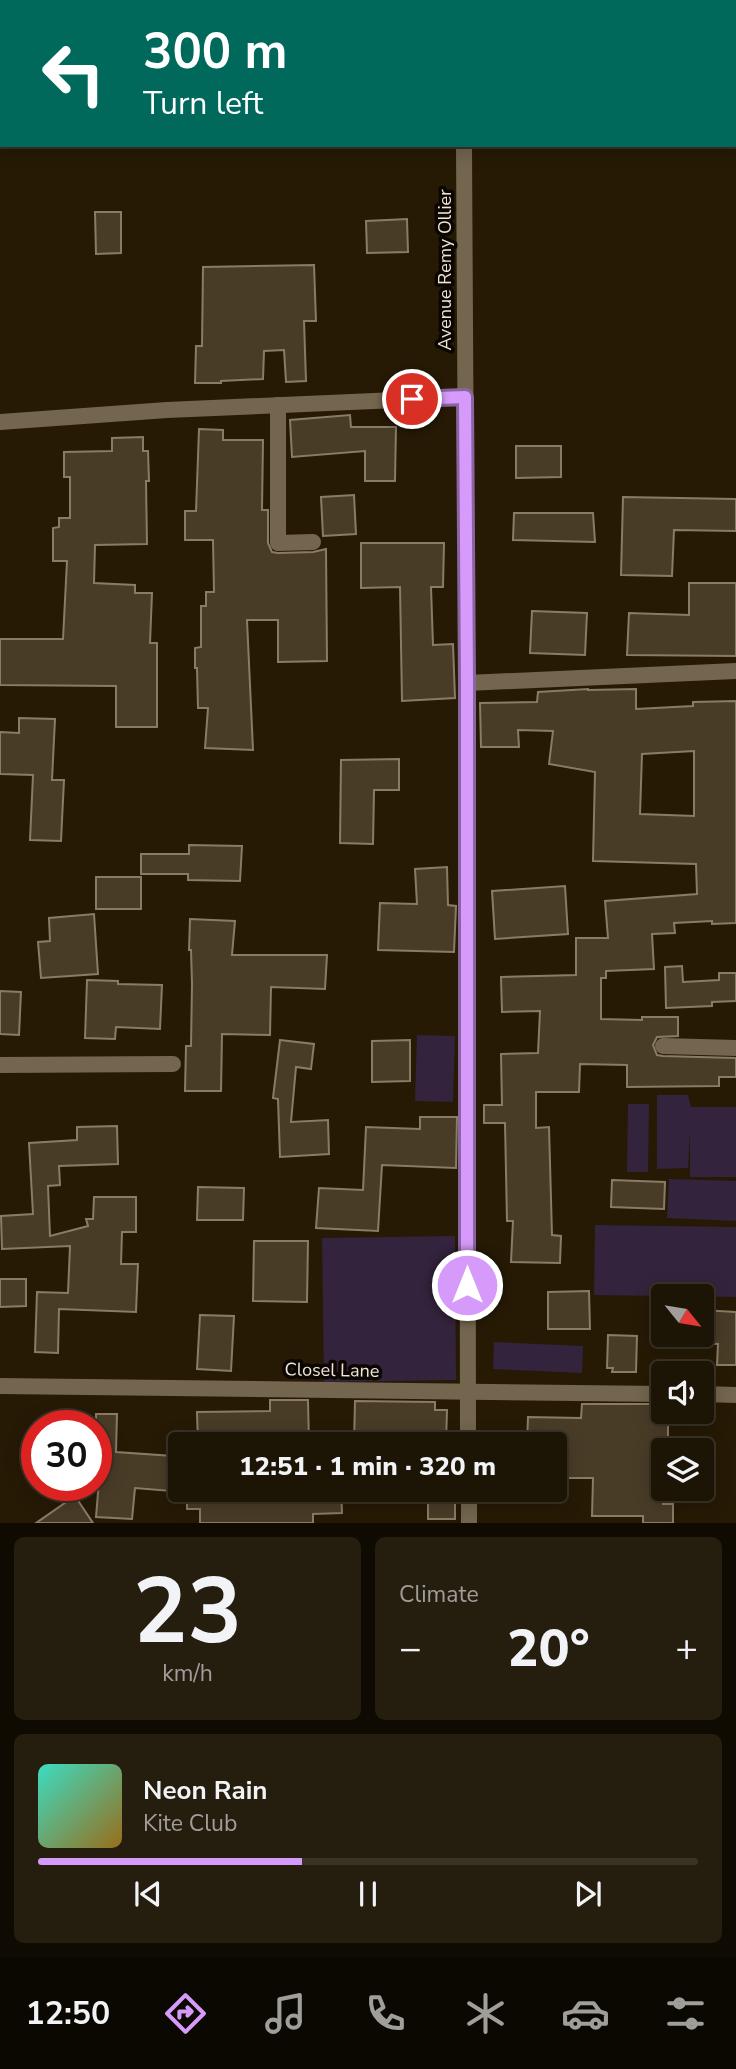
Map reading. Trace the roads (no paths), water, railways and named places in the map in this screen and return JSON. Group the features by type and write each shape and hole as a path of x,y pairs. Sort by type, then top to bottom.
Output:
{"street":[{"name":"Avenue Remy Ollier","path":"464,147 468,1432"},
{"path":"0,422 465,397"},
{"path":"278,405 278,542 313,542"},
{"path":"467,683 736,671"},
{"path":"663,1046 736,1048"},
{"path":"0,1065 173,1063"},
{"name":"Closel Lane","path":"0,1386 651,1394"},
{"path":"714,1394 736,1395"},
{"path":"469,1502 469,1523"}]}
